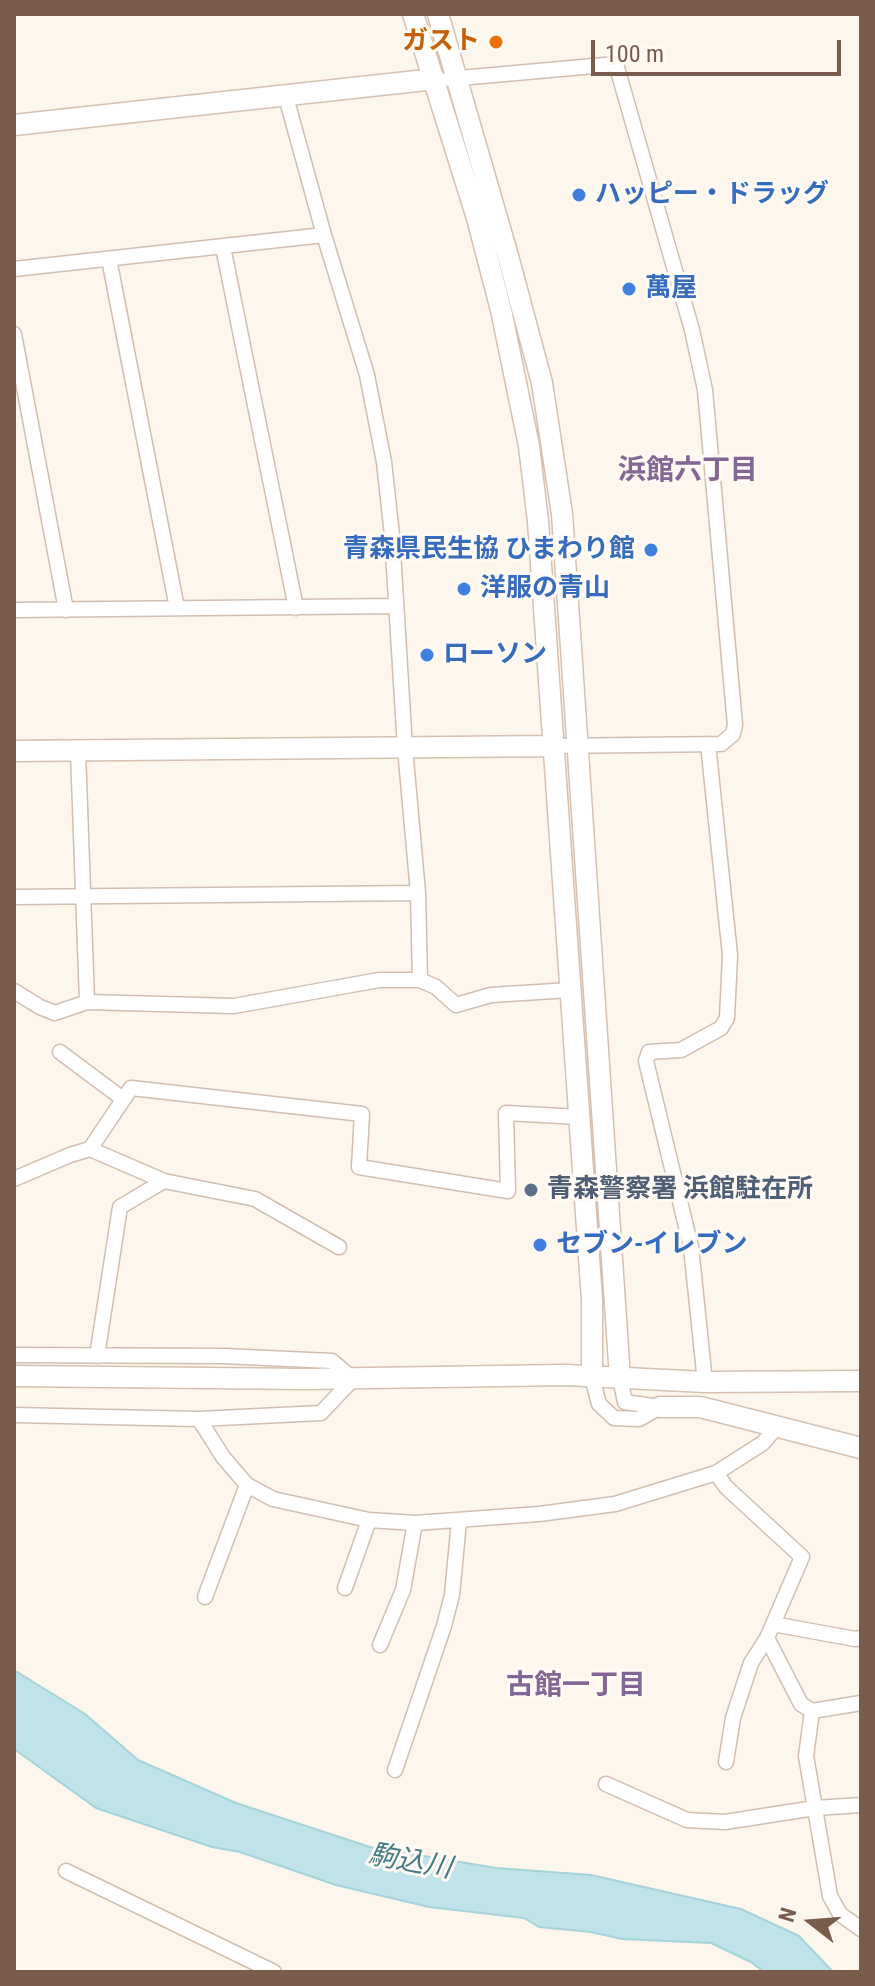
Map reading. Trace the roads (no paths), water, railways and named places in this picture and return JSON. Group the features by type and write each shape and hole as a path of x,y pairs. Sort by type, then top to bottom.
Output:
{"street":[{"path":"413,14 435,79 501,310 529,446 538,521 592,1300 592,1377 599,1404 614,1418 639,1419 660,1407"},
{"path":"438,14 542,383 562,514 620,1378 625,1402 660,1407 700,1407 861,1448"},
{"path":"14,125 435,79 616,64 692,330 705,390 735,725 729,739 721,744 14,751"},
{"path":"286,97 367,375 384,462 418,893 420,980"},
{"path":"14,269 324,235"},
{"path":"223,247 296,608"},
{"path":"109,259 177,608"},
{"path":"14,334 66,610"},
{"path":"14,610 396,606"},
{"path":"705,1382 691,1247 646,1061 649,1052 681,1050 721,1028 727,1018 730,955 708,744"},
{"path":"78,751 87,1002"},
{"path":"14,897 418,893"},
{"path":"14,991 55,1013 87,1002 234,1006 379,980 420,980 436,987 456,1005 491,995 570,990"},
{"path":"60,1052 123,1099"},
{"path":"14,1179 90,1149 131,1088 362,1114 359,1167 508,1191 506,1113 579,1117"},
{"path":"90,1149 164,1181 255,1199 339,1247"},
{"path":"97,1356 120,1207 164,1181"},
{"path":"14,1355 223,1356 332,1361 353,1379"},
{"path":"14,1376 353,1379 592,1377 705,1382 861,1381"},
{"path":"14,1415 199,1419 321,1413 353,1379"},
{"path":"199,1419 223,1457 247,1485 273,1499 369,1520 415,1523 615,1504 716,1473 763,1443 776,1428"},
{"path":"716,1473 726,1487 802,1557 770,1631 751,1663 733,1718 726,1762"},
{"path":"205,1597 247,1485"},
{"path":"345,1588 369,1520"},
{"path":"395,1770 452,1595 459,1521"},
{"path":"380,1645 403,1590 415,1523"},
{"path":"770,1631 861,1638"},
{"path":"770,1631 801,1704 812,1711 861,1703"},
{"path":"812,1711 806,1756 830,1896 840,1914 861,1929"},
{"path":"606,1784 687,1820 725,1822 815,1808 861,1805"},
{"path":"66,1871 274,1972"}],"water":[{"name":"駒込川","path":"14,1670 85,1714 138,1760 236,1803 370,1847 496,1868 591,1875 741,1909 799,1936 833,1972 764,1972 751,1962 711,1943 622,1939 591,1932 539,1927 524,1918 429,1907 336,1885 96,1808 14,1749"}],"place":[{"name":"ガスト","path":"496,42"},
{"name":"ハッピー・ドラッグ","path":"579,195"},
{"name":"萬屋","path":"629,289"},
{"name":"青森県民生協 ひまわり館","path":"651,550"},
{"name":"洋服の青山","path":"464,589"},
{"name":"ローソン","path":"427,655"},
{"name":"青森警察署 浜館駐在所","path":"531,1190"},
{"name":"セブン-イレブン","path":"540,1245"}],"district":[{"name":"浜館六丁目","path":"688,472"},
{"name":"古館一丁目","path":"576,1687"}]}
